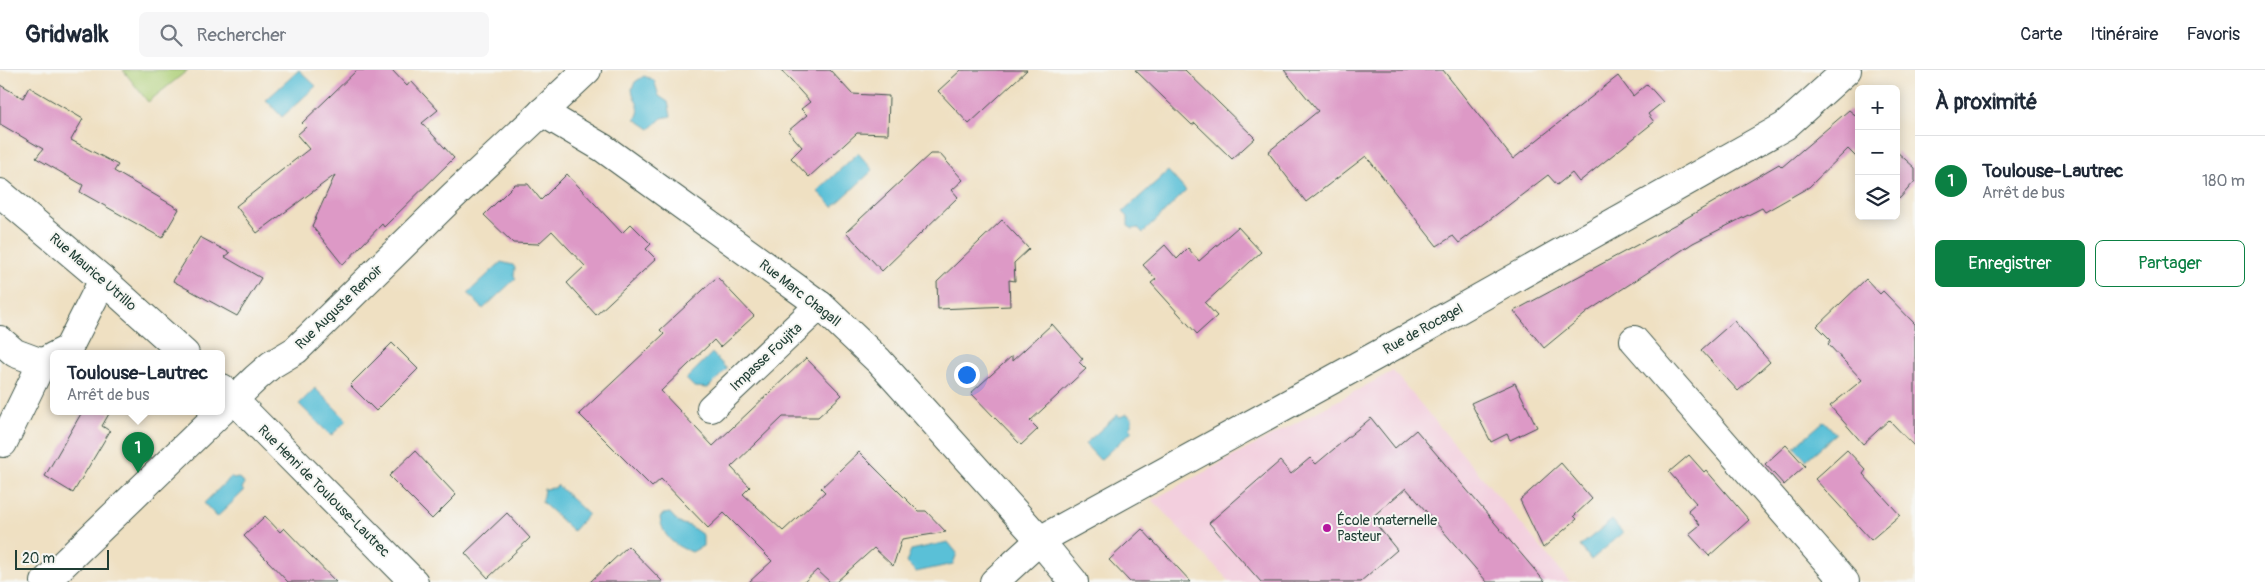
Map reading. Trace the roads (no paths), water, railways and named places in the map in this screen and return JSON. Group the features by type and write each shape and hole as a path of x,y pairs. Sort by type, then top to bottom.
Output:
{"street":[{"name":"Rue Auguste Renoir","path":"228,394 256,378 271,365 296,350 452,197 587,70"},
{"name":"Rue de Rocagel","path":"994,582 1040,540 1410,337 1785,126 1847,70"},
{"name":"Rue Marc Chagall","path":"542,112 603,148 820,305 879,361 1040,540 1074,582"},
{"name":"Rue Maurice Utrillo","path":"0,192 104,280 181,350"},
{"path":"66,350 104,280"},
{"name":"Impasse Foujita","path":"711,408 820,305"},
{"path":"0,340 15,353 50,358"},
{"path":"1634,340 1845,582"},
{"path":"3,444 50,360"},
{"name":"Rue Henri de Toulouse-Lautrec","path":"228,394 414,582"},
{"name":"Rue Auguste Renoir","path":"45,582 208,415"}],"water":[{"path":"299,70 316,86 282,117 266,100"},
{"path":"644,76 654,80 659,96 668,102 671,116 662,118 650,129 635,119 638,108 632,89 635,82"},
{"path":"858,153 873,170 833,207 817,191"},
{"path":"1168,171 1186,191 1143,233 1138,228 1133,229 1128,226 1128,217 1123,212"},
{"path":"501,262 513,265 516,278 483,309 468,293"},
{"path":"712,353 727,369 708,388 694,387 686,379"},
{"path":"315,388 347,420 331,436 299,404"},
{"path":"1127,414 1132,418 1132,425 1130,427 1132,431 1100,460 1085,444 1117,415 1120,417"},
{"path":"1824,421 1836,434 1806,460 1794,447"},
{"path":"231,477 242,480 244,484 242,489 244,491 217,517 204,503"},
{"path":"557,485 588,514 573,531 542,502 544,489 555,488"},
{"path":"670,513 679,523 690,526 703,535 703,546 692,552 670,540 661,525 660,518 663,514"},
{"path":"1612,520 1623,533 1591,560 1580,546"},
{"path":"948,542 957,553 953,564 916,572 906,562 911,550"}],"place":[{"name":"Toulouse-Lautrec","path":"138,473"},
{"name":"École maternelle Pasteur","path":"1327,528"}]}
